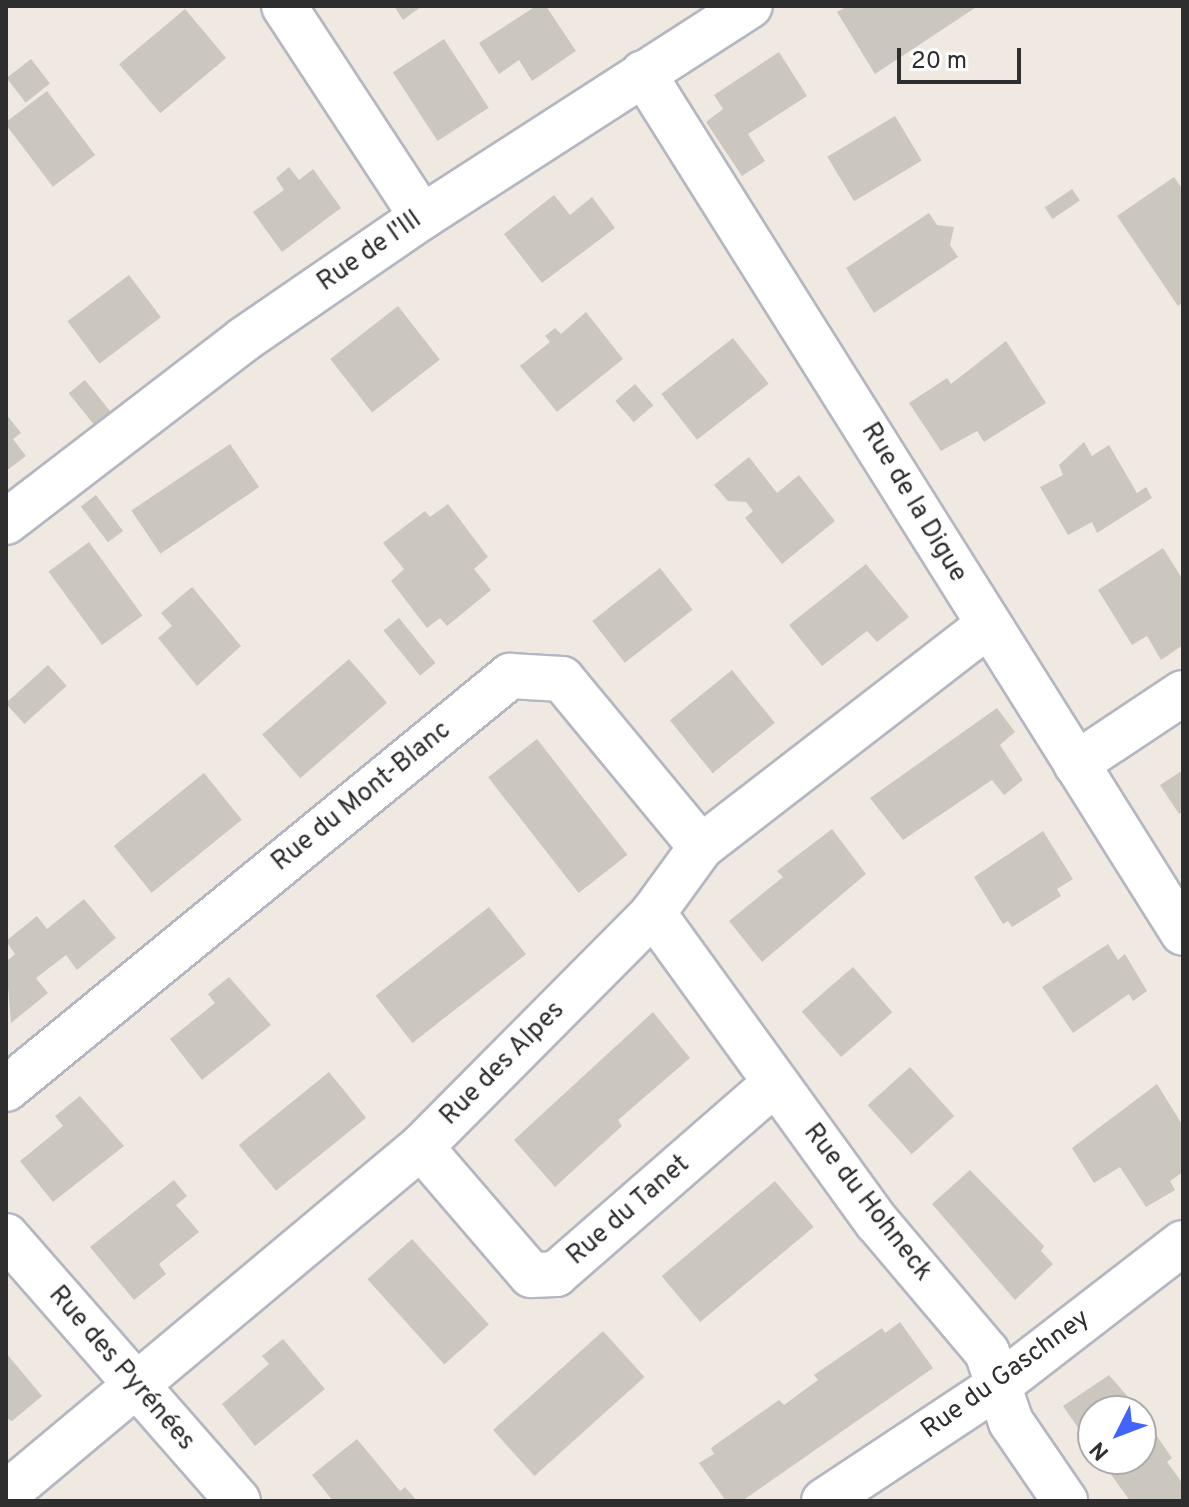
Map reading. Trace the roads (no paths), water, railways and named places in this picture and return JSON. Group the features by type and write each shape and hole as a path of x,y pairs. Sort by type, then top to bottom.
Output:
{"street":[{"path":"284,6 422,217"},
{"name":"Rue de l'Ill","path":"6,522 243,340 422,217 750,6"},
{"name":"Rue de la Digue","path":"643,73 1183,933"},
{"name":"Rue des Alpes","path":"6,1494 421,1147 653,913 701,847 988,625"},
{"name":"Rue du Mont-Blanc","path":"6,1089 510,676 562,679 701,847"},
{"path":"1076,764 1183,693"},
{"name":"Rue du Hohneck","path":"653,913 877,1222 987,1352 1011,1422 1065,1501"},
{"name":"Rue du Tanet","path":"421,1147 531,1275 556,1274 775,1083"},
{"name":"Rue des Pyrénées","path":"6,1236 133,1388 238,1501"},
{"name":"Rue du Gaschney","path":"824,1501 999,1385 1183,1243"}]}
